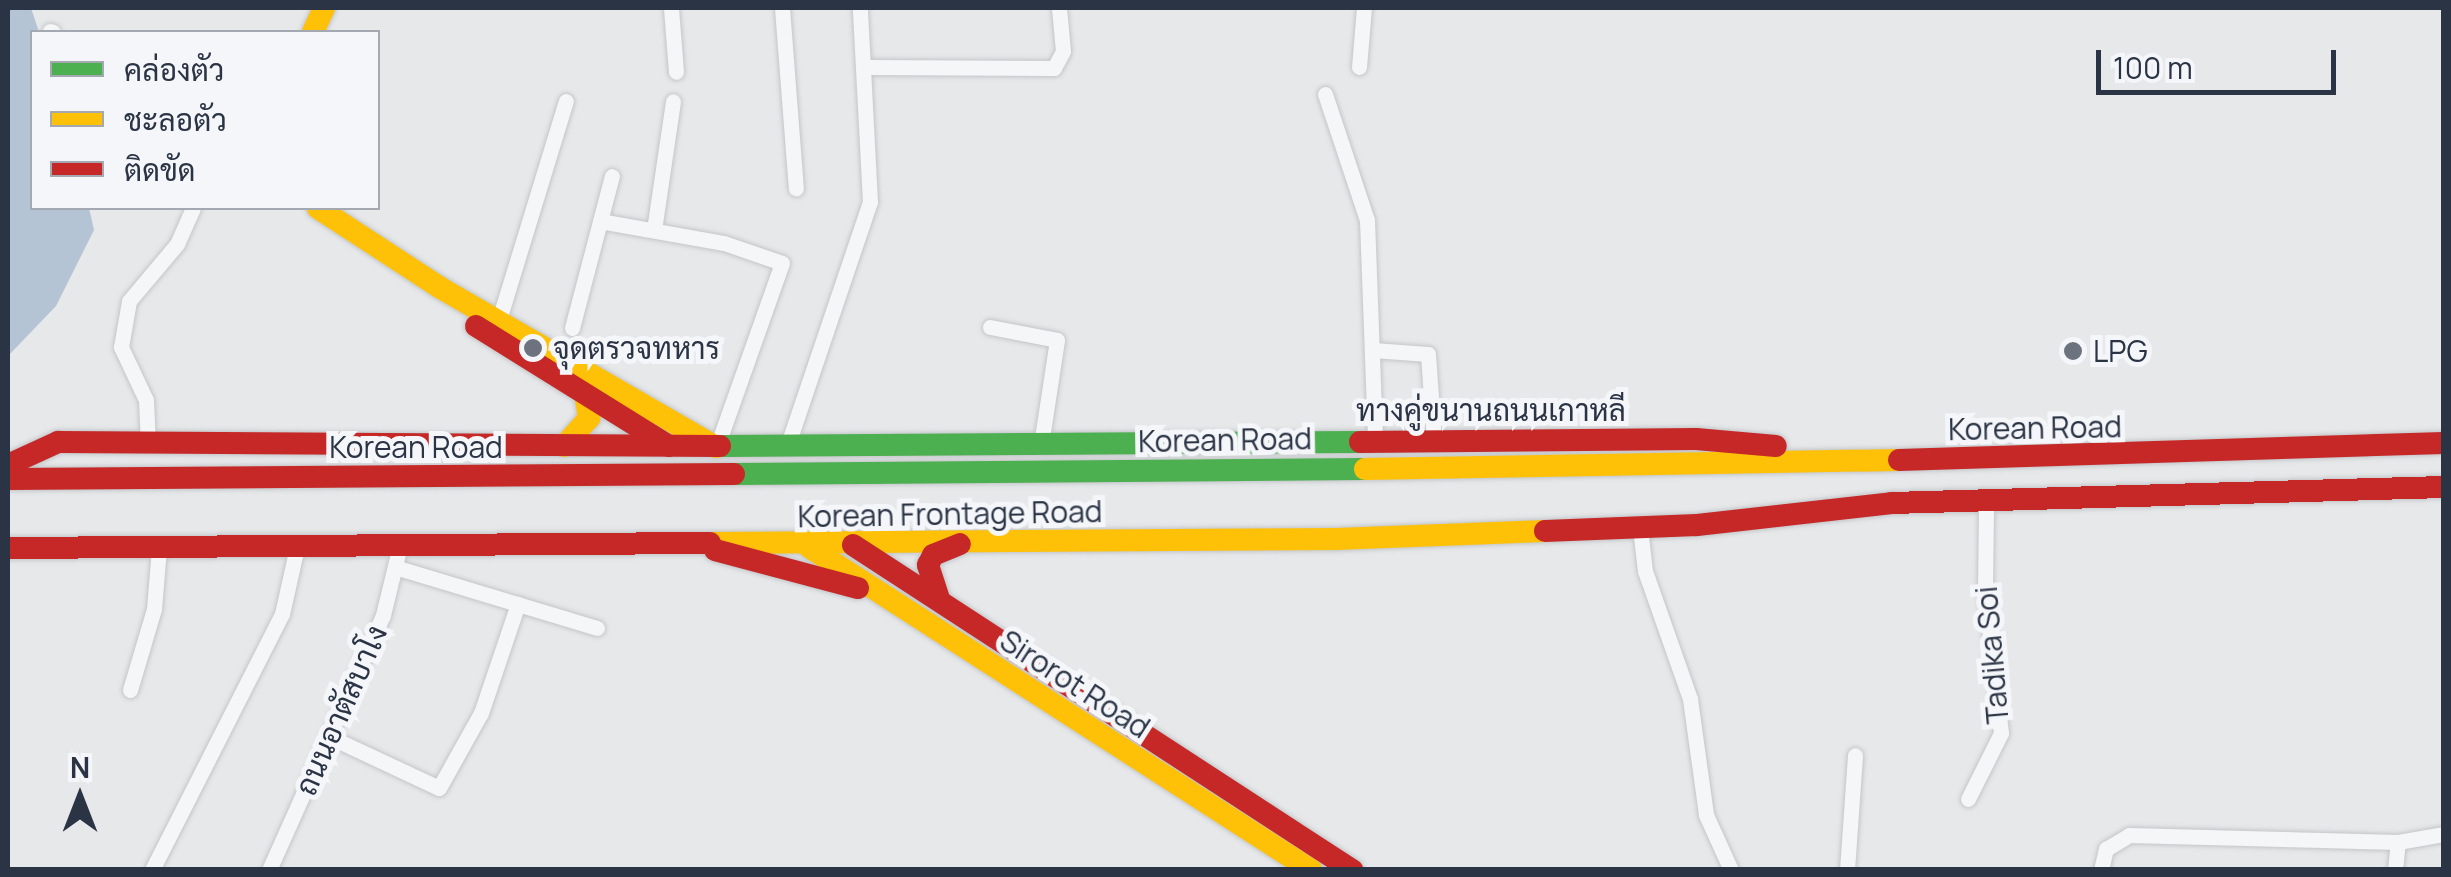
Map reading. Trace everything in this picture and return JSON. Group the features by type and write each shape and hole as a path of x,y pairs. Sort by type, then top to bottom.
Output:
{"main road":[{"path":"321,210 498,323 718,441"},
{"path":"388,255 437,300 670,447"},
{"path":"9,474 454,460 564,446 590,418 585,394"},
{"name":"ทางคู่ขนานถนนเกาหลี","path":"564,446 670,447 718,441 788,447 1696,439 1937,459"},
{"path":"9,474 58,442 564,446"},
{"name":"Korean Road","path":"9,474 1148,471 2108,457 2444,443"},
{"path":"2108,457 2154,497"},
{"path":"1986,503 2444,487"},
{"name":"Korean Frontage Road","path":"8,548 297,547 398,556 809,547 1640,528 1892,503 1986,503"},
{"path":"942,604 928,565 932,555 963,542"},
{"name":"Sirorot Road","path":"853,545 1352,870"},
{"name":"Sirorot Road","path":"809,547 1311,870"},
{"path":"704,548 885,597"}],"street":[{"path":"670,8 676,72"},
{"path":"782,8 796,188"},
{"path":"788,447 870,202 860,8"},
{"path":"866,68 1054,68 1062,51 1060,8"},
{"path":"1359,67 1364,8"},
{"path":"1325,94 1364,196 1375,440"},
{"path":"498,323 566,100"},
{"path":"654,230 673,101"},
{"path":"572,328 612,176"},
{"path":"148,444 146,400 122,347 129,302 177,244 192,210"},
{"path":"600,220 724,243 782,263 718,441"},
{"path":"990,327 1057,340 1041,445"},
{"path":"1373,350 1428,354 1434,440"},
{"name":"Tadika Soi","path":"1968,799 2001,733 1985,591 1986,503"},
{"path":"1640,528 1645,571 1690,700 1706,815 1730,870"},
{"path":"152,870 192,780 269,642 297,547"},
{"path":"130,690 154,609 159,548"},
{"path":"398,556 518,604 598,628"},
{"name":"ถนนอาตัสบาโง","path":"268,870 383,614 398,556"},
{"path":"330,737 438,788 481,713 518,604"},
{"path":"1847,870 1855,755"},
{"path":"2101,870 2106,849 2129,836 2398,842 2444,834"},
{"path":"2395,870 2398,842"}],"water":[{"path":"8,8 31,8 38,30 30,30 30,210 89,210 94,230 56,306 8,356"}],"traffic: fast":[{"path":"720,446 1360,442"},
{"path":"734,474 1365,469"}],"traffic: slow":[{"path":"314,30 324,8"},
{"path":"321,210 439,287 716,447"},
{"path":"564,446 589,418 585,394"},
{"path":"1365,469 1899,460"},
{"path":"710,543 1336,539 1545,531"},
{"path":"809,547 1311,870"}],"traffic: jam":[{"path":"476,326 669,446"},
{"path":"1360,442 1696,439 1776,446"},
{"path":"8,465 58,442 720,446"},
{"path":"1899,460 2444,443"},
{"path":"8,479 734,474"},
{"path":"1545,531 1697,525 1892,503 2444,487"},
{"path":"8,548 710,543"},
{"path":"939,599 928,565 933,555 960,544"},
{"path":"853,545 1352,870"},
{"path":"715,550 858,588"}],"place":[{"name":"จุดตรวจทหาร","path":"533,348"},
{"name":"LPG","path":"2073,351"}]}
